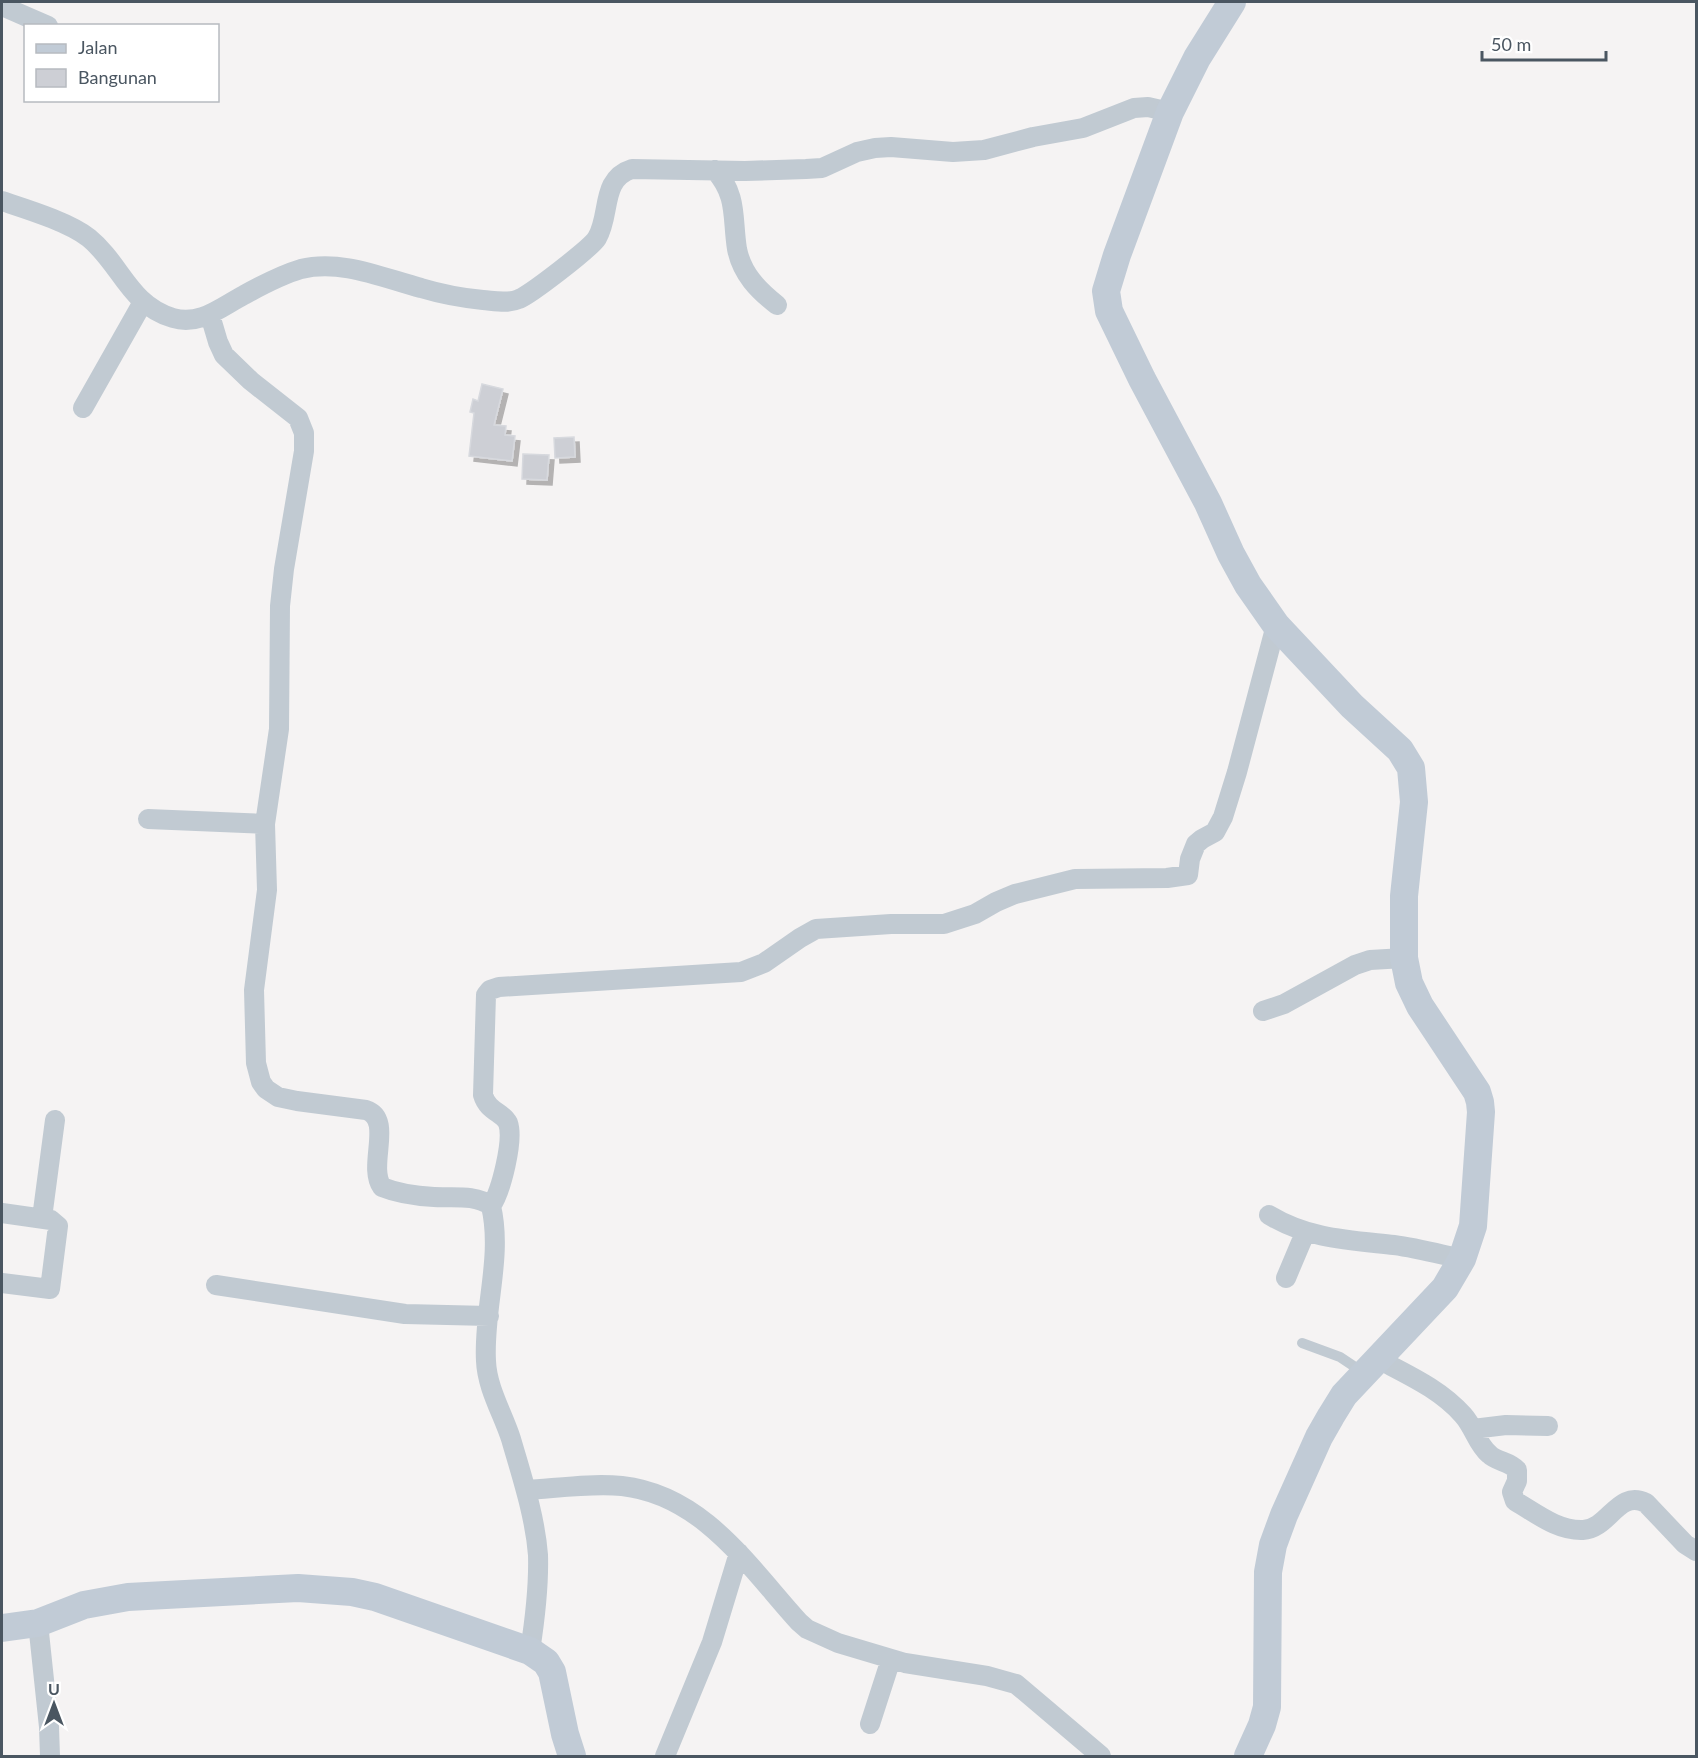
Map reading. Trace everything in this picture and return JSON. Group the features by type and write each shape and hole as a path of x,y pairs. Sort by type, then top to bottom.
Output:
{"street":[{"path":"1232,2 1197,58 1170,112 1117,255 1106,291 1109,311 1142,379 1209,503 1240,570 1276,625 1352,706 1400,750 1411,768 1414,802 1405,878 1404,958 1409,983 1420,1006 1477,1092 1481,1112 1473,1226 1462,1258 1445,1288 1344,1395 1319,1437 1273,1545 1268,1572 1267,1707 1262,1725 1248,1756"},
{"path":"2,6 43,24"},
{"path":"2,201 73,228 89,238 127,286 143,302 174,319 186,320 210,315 269,282 290,273 318,267 349,268 452,296 500,302 518,300 590,246 600,230 608,194 618,175 632,169 822,168 857,152 883,148 953,152 984,150 1033,137 1083,128 1134,108 1148,107 1170,112"},
{"path":"715,170 729,191 734,213 737,251 745,269 752,283 777,305"},
{"path":"83,408 143,302"},
{"path":"210,315 218,342 225,355 251,381 298,418 304,433 304,451 281,589 279,729 265,824 267,890 254,990 256,1063 261,1082 266,1089 278,1097 366,1110 376,1115 379,1121 377,1176 382,1186 412,1195 480,1200 491,1206"},
{"path":"530,1651 536,1609 538,1563 526,1490 487,1373 486,1360 494,1246 491,1206 498,1193 505,1167 509,1132 506,1120 489,1106 483,1095 486,995 490,990 499,987 741,972 764,963 816,929 891,924 944,924 975,914 1016,894 1075,879 1167,878 1188,875 1190,859 1196,844 1215,832 1223,818 1276,625"},
{"path":"148,819 265,824"},
{"path":"1263,1011 1284,1004 1355,965 1370,960 1404,958"},
{"path":"42,1218 55,1120"},
{"path":"2,1213 51,1220 58,1226 50,1289 2,1283"},
{"path":"1269,1215 1305,1233 1327,1238 1410,1247 1462,1258"},
{"path":"1286,1278 1305,1233"},
{"path":"216,1285 405,1314 489,1316"},
{"path":"1371,1366 1431,1388 1459,1410 1488,1454 1510,1464 1517,1470 1517,1481 1512,1492 1515,1501 1554,1524 1567,1529 1591,1529 1627,1501 1640,1500 1646,1503 1685,1544 1696,1551"},
{"path":"1473,1429 1506,1425 1548,1426"},
{"path":"526,1490 604,1485 644,1490 686,1507 704,1520 739,1553 807,1629 838,1643 891,1659 929,1668 987,1676 1016,1684 1101,1756"},
{"path":"665,1756 712,1642 739,1553"},
{"path":"2,1628 38,1623 84,1605 118,1599 298,1588 328,1589 375,1598 530,1651 546,1662 552,1672 572,1756"},
{"path":"38,1623 50,1756"},
{"path":"870,1724 891,1659"}],"lane":[{"path":"1302,1343 1371,1366"}],"building":[{"path":"482,384 503,389 494,425 506,426 505,435 515,436 512,461 469,456 474,413 470,412 473,399 478,401"},
{"path":"574,437 575,457 555,458 554,438"},
{"path":"523,454 549,455 547,480 522,479"}]}
